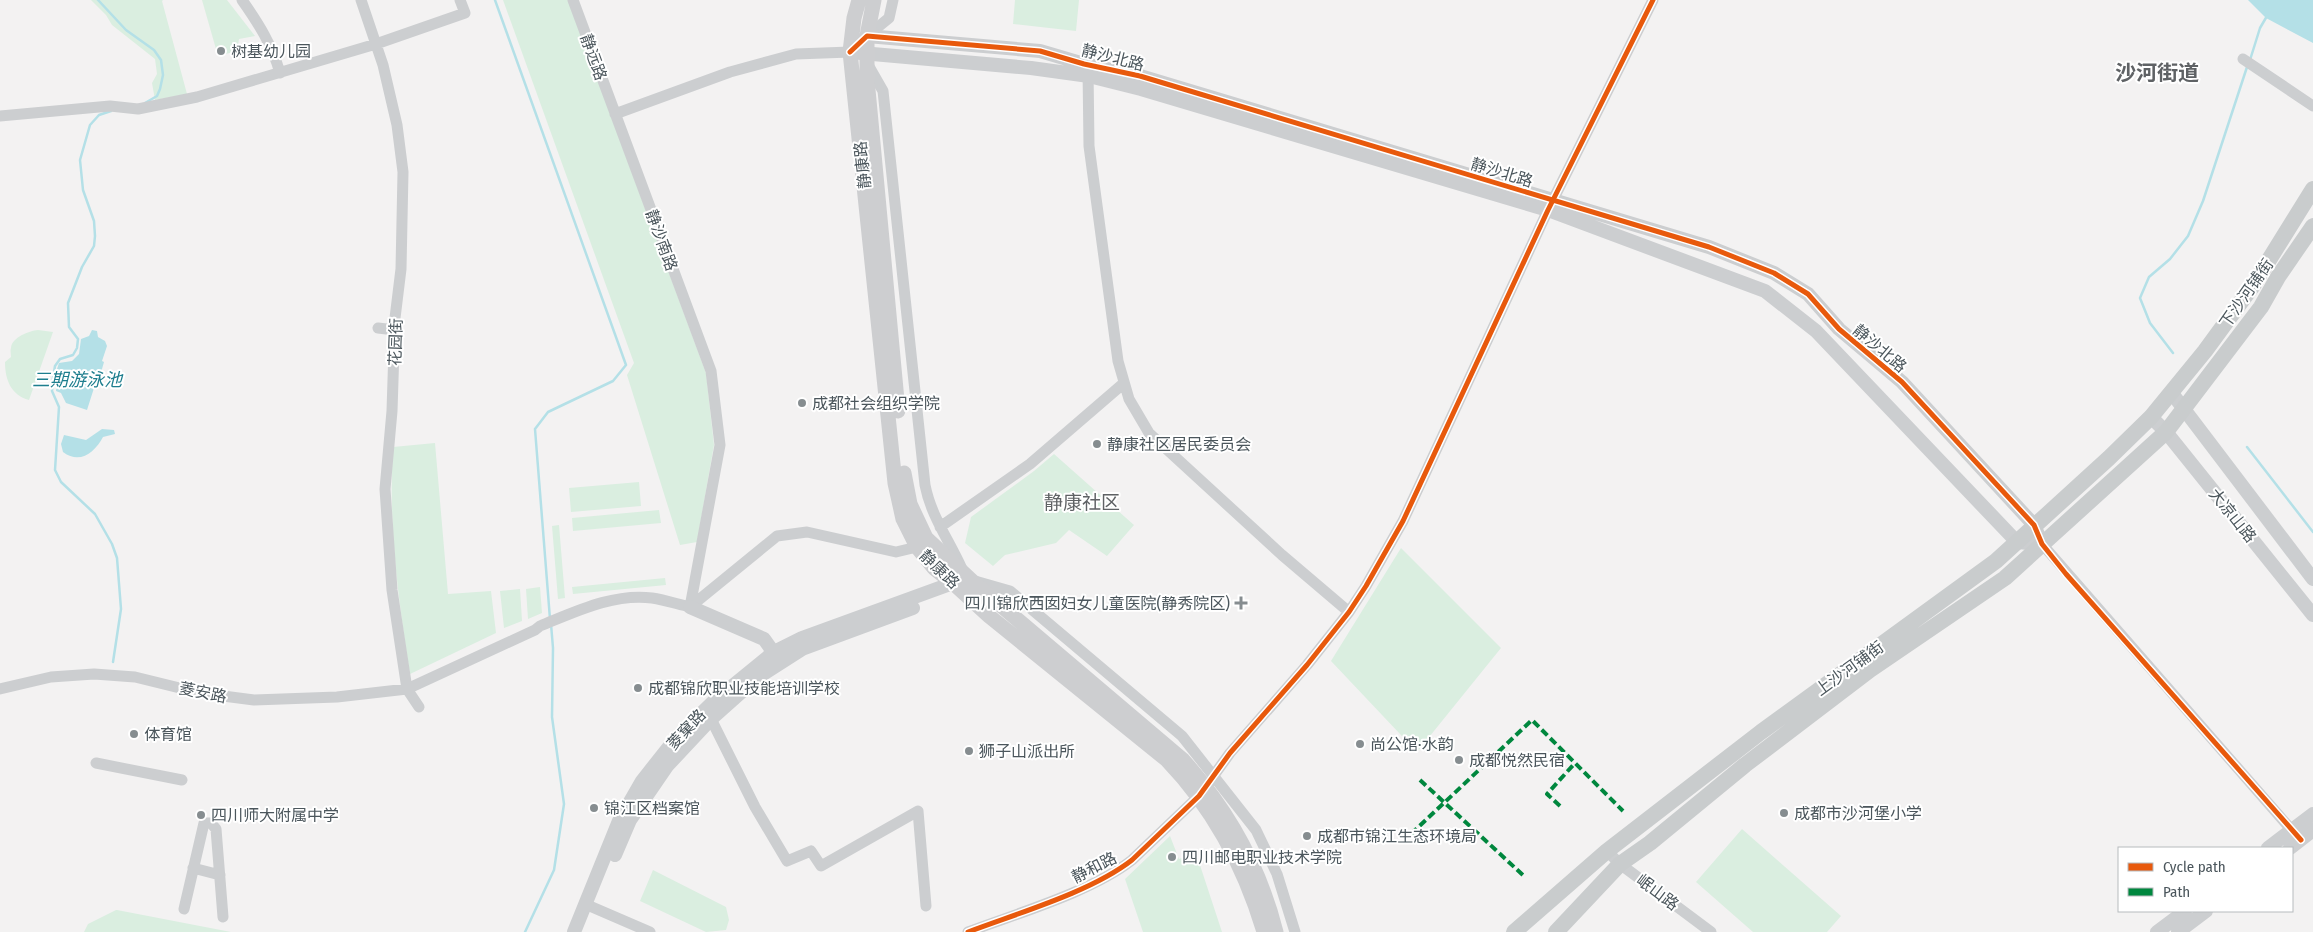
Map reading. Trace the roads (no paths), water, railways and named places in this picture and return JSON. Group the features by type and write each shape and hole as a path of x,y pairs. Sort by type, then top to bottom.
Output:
{"main road":[{"name":"静康路","path":"858,0 850,52 896,483 903,519 916,547 934,568 964,581"},
{"name":"静康路","path":"874,0 867,36 867,58 904,479 910,504 926,538 964,581 989,616 1167,760 1206,786 1221,807 1248,857 1271,914 1276,932"},
{"name":"下沙河铺街","path":"2171,392 2254,284 2313,189"},
{"name":"下沙河铺街","path":"2184,407 2260,306 2278,276 2313,226"},
{"name":"上沙河铺街","path":"1514,932 1608,851 1761,732 1996,561 2151,417 2171,392"},
{"name":"上沙河铺街","path":"1556,932 1620,864 1650,843 1745,765 1870,670 2005,578 2166,432 2184,407"},
{"name":"静康路","path":"1206,786 1245,878 1264,932"}],"street":[{"path":"242,0 264,32 275,54 280,73"},
{"name":"花园街","path":"361,0 376,44 397,125 403,172 401,269 395,330 392,411 385,489 392,590 407,689"},
{"path":"0,116 110,106 138,109 197,97 376,44 464,13 460,0"},
{"name":"静远路","path":"573,0 614,114"},
{"path":"614,114 730,72 796,54 850,52 889,18 893,0"},
{"name":"静和路","path":"968,932 1077,890 1120,869 1206,786 1230,753 1307,665 1349,612 1403,520 1551,205 1653,0"},
{"name":"静沙北路","path":"867,36 1040,51 1088,70"},
{"name":"静沙北路","path":"850,52 867,58 1088,70 1140,76 1551,205 1709,247 1774,274 1808,294 1838,329 1902,382 2034,526 2042,544"},
{"path":"867,58 883,91 925,485 929,503 951,545 964,581 1010,591 1182,736 1206,786 1256,830 1277,874 1295,932"},
{"path":"2243,59 2313,106"},
{"path":"1088,70 1089,146 1118,361 1129,399 1149,433 1282,555 1349,612"},
{"name":"静沙南路","path":"614,114 710,370 720,445 690,607"},
{"name":"静沙北路","path":"1551,205 1765,291 1816,330 2017,542"},
{"path":"378,328 395,330"},
{"path":"940,527 1030,464 1124,383"},
{"name":"大凉山路","path":"2171,392 2313,579"},
{"name":"大凉山路","path":"2151,417 2166,432 2313,615"},
{"path":"778,657 764,639 690,607 778,536 807,532 896,552 916,547"},
{"path":"2017,542 2042,544 2294,840"},
{"name":"菱窠路","path":"584,932 589,905 619,821 642,781 676,738 712,702 778,657 802,638 964,581"},
{"name":"菱安路","path":"0,690 51,677 94,674 135,677 200,693 254,700 337,697 407,689 540,626 589,606 618,599 650,598 690,607"},
{"name":"菱窠路","path":"574,932 630,820 667,766 711,719 778,657"},
{"path":"407,689 419,707"},
{"path":"711,719 754,806 787,862 811,851 821,866 918,811 926,906"},
{"path":"96,763 182,780"},
{"path":"2294,840 2313,814"},
{"path":"184,909 204,823 211,823 216,829 223,917"},
{"path":"2271,847 2294,840 2313,830"},
{"name":"岷山路","path":"1608,851 1620,864 1711,932"},
{"path":"194,868 220,875"},
{"path":"589,905 650,932"},
{"path":"2157,932 2184,912"},
{"path":"2178,932 2205,912"}],"water":[{"path":"2248,0 2313,0 2313,43 2266,18"},
{"name":"三期游泳池","path":"92,330 97,331 98,337 105,341 107,346 102,361 104,362 100,382 94,388 87,410 66,403 61,393 56,391 57,369 59,363 72,361 79,354 81,339 89,336"},
{"path":"102,429 114,430 115,434 103,437 96,448 86,455 75,457 63,452 61,444 64,435 86,440"}],"waterway":[{"path":"98,0 126,30 154,50 161,60 163,75 160,89 157,96 145,103"},
{"path":"495,0 626,365 613,381 548,412 535,429 550,619"},
{"path":"2250,60 2260,28 2267,16"},
{"path":"2173,353 2150,323 2140,298 2149,277 2170,259 2188,236 2203,201 2247,67"},
{"path":"111,111 99,115 90,125 80,160 83,190 94,221 94,246 82,267 68,303 69,327 78,339 77,348 73,355 60,359 55,366 52,391 59,407 55,470 61,482 95,514 112,544 117,558 121,609 113,662"},
{"path":"2247,447 2313,532"},
{"path":"525,932 554,870 564,804 552,717 553,648 551,624"}],"place":[{"name":"树基幼儿园","path":"221,51"},
{"name":"成都社会组织学院","path":"802,403"},
{"name":"静康社区居民委员会","path":"1097,444"},
{"name":"四川锦欣西囡妇女儿童医院(静秀院区)","path":"1241,603"},
{"name":"成都锦欣职业技能培训学校","path":"638,688"},
{"name":"体育馆","path":"134,734"},
{"name":"尚公馆·水韵","path":"1360,744"},
{"name":"狮子山派出所","path":"969,751"},
{"name":"成都悦然民宿","path":"1459,760"},
{"name":"锦江区档案馆","path":"594,808"},
{"name":"成都市沙河堡小学","path":"1784,813"},
{"name":"四川师大附属中学","path":"201,815"},
{"name":"成都市锦江生态环境局","path":"1307,836"},
{"name":"四川邮电职业技术学院","path":"1172,857"}],"district":[{"name":"沙河街道","path":"2157,73"},
{"name":"静康社区","path":"1082,502"}]}
